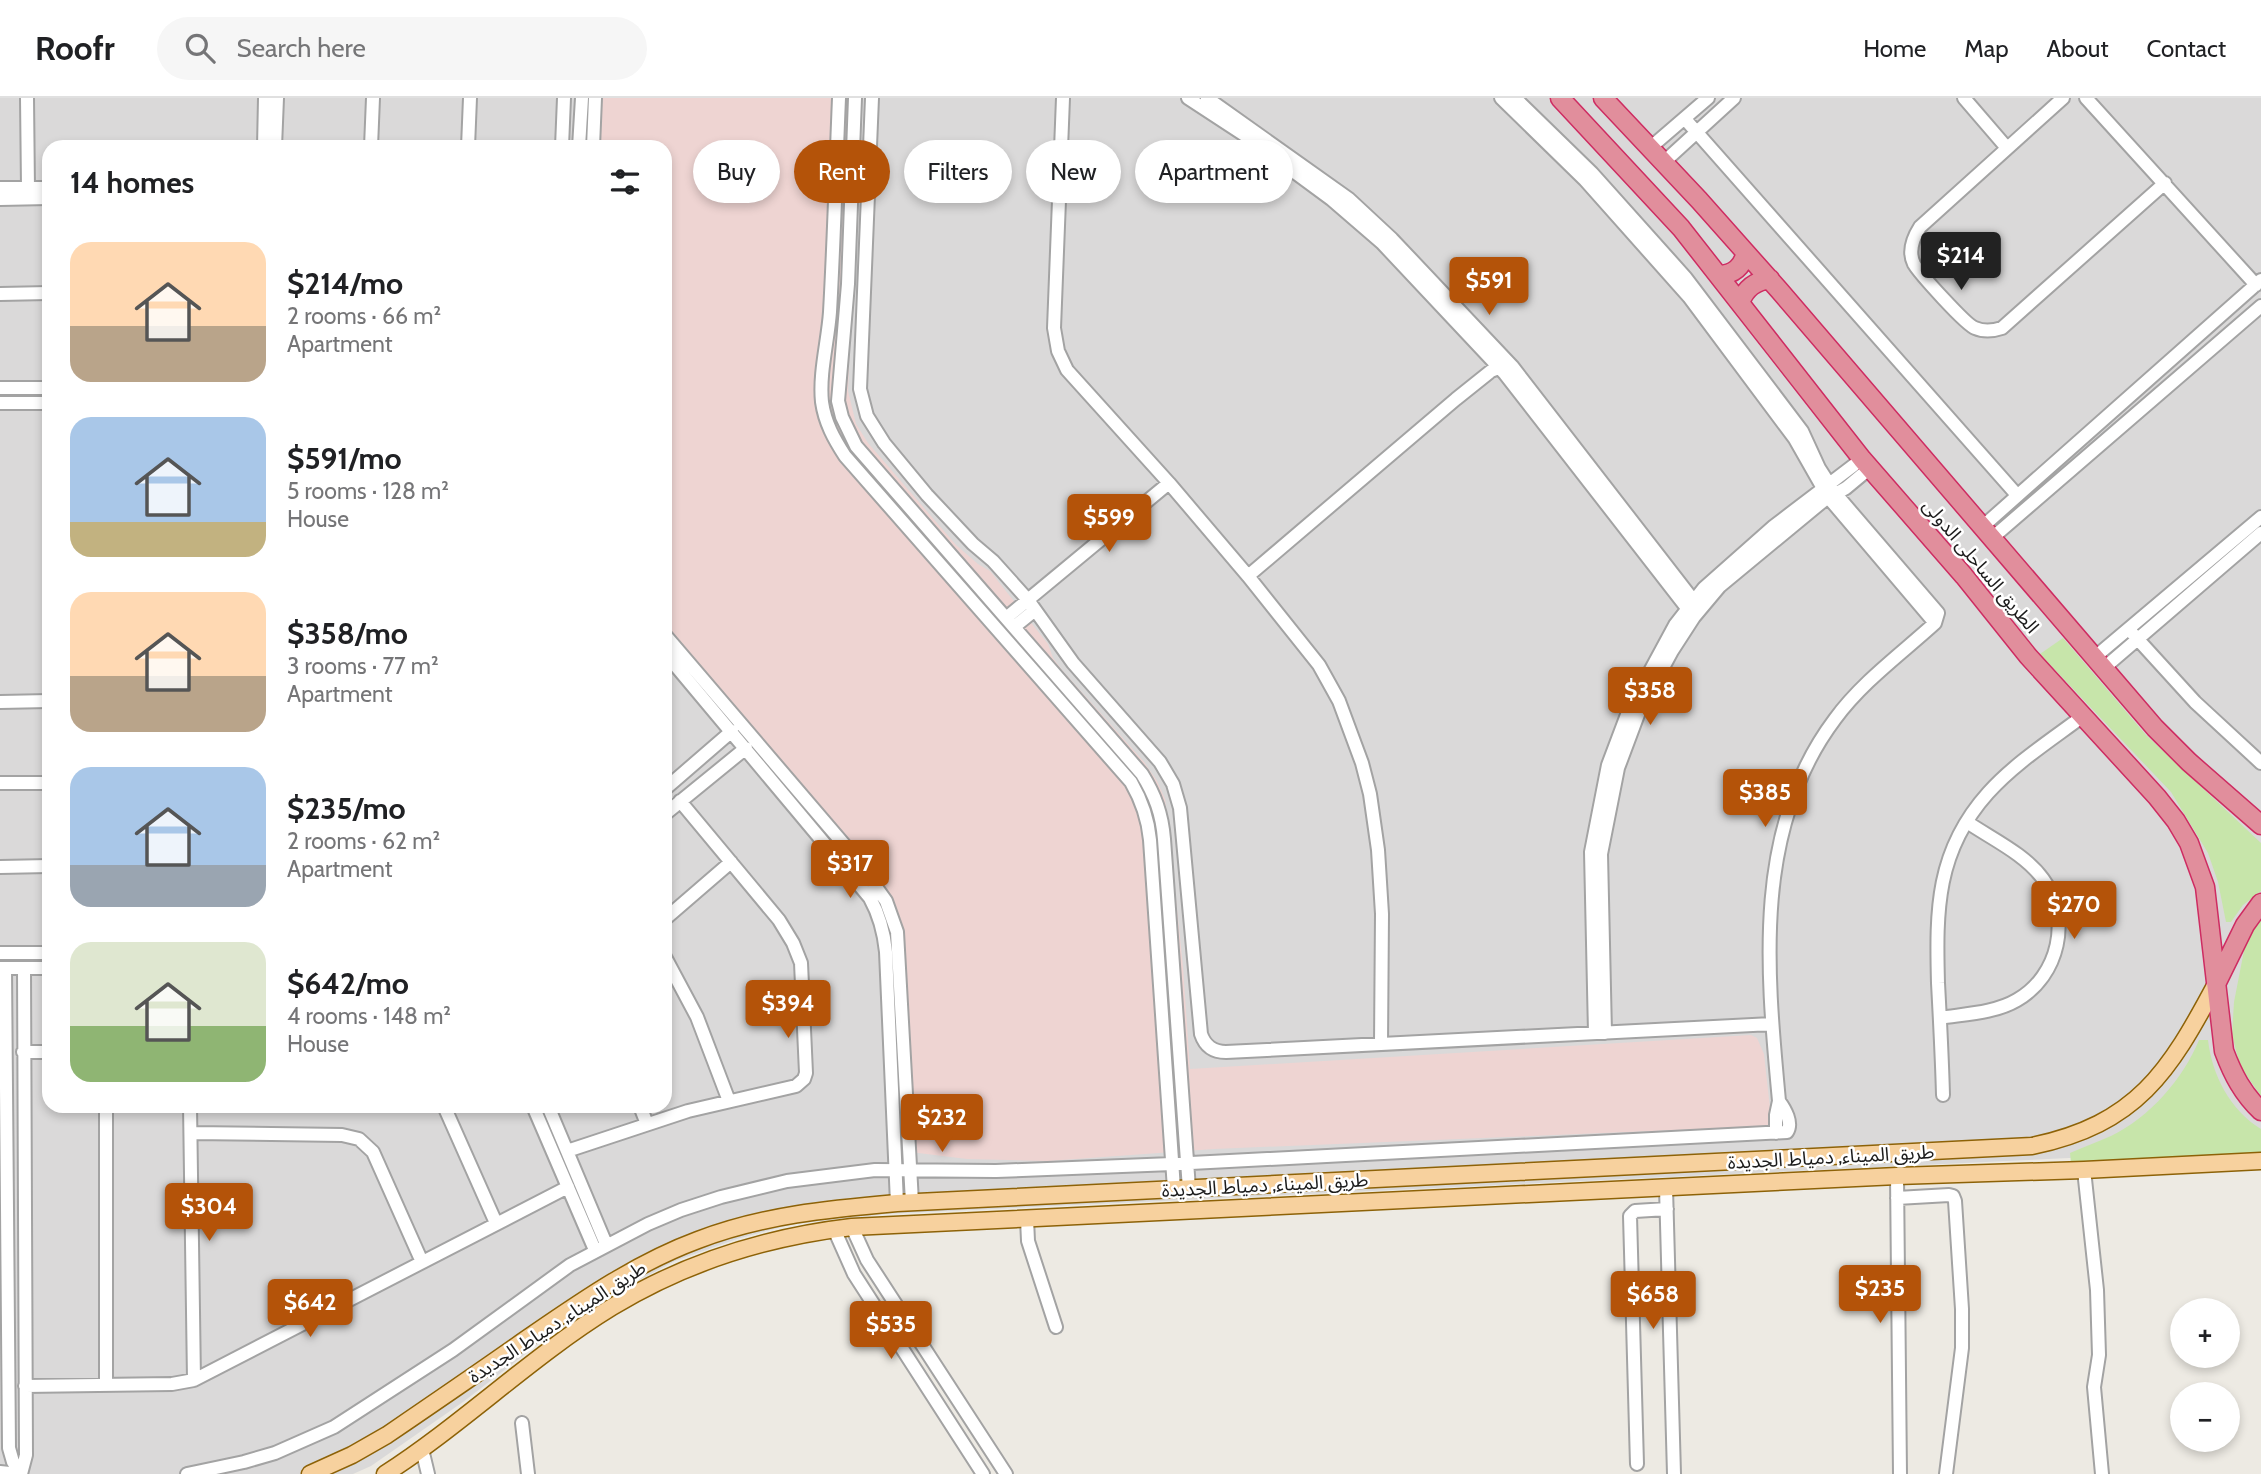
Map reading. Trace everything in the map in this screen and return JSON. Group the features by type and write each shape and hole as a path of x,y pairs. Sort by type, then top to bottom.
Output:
{"highway":[{"name":"الطريق الساحلى الدولى","path":"1560,98 1681,228 1866,463 1964,576 2028,656 2176,821 2189,843 2205,887 2224,1051 2232,1073 2244,1093 2261,1111"},
{"name":"الطريق الساحلى الدولى","path":"1603,98 1770,279 2148,720 2184,757 2261,825"},
{"path":"1720,275 1740,267 1746,253"},
{"path":"1740,302 1748,288 1770,279"},
{"path":"2216,984 2245,925 2261,903"}],"main road":[{"name":"طريق الميناء, دمياط الجديدة","path":"310,1474 387,1435 559,1317 650,1261 698,1240 747,1224 797,1213 904,1203 2032,1146 2098,1125 2155,1082 2186,1041 2216,984"},
{"name":"طريق الميناء, دمياط الجديدة","path":"385,1474 611,1307 702,1262 800,1234 852,1227 1896,1175 2084,1170 2261,1161"},
{"path":"1315,1182 1310,1195 1316,1204"},
{"path":"1294,1183 1300,1194 1296,1205"}],"street":[{"path":"27,98 28,188"},
{"path":"264,140 265,98"},
{"path":"275,140 277,98"},
{"path":"371,140 373,98"},
{"path":"468,140 470,98"},
{"path":"562,140 564,98"},
{"path":"579,140 582,98"},
{"path":"593,140 595,98"},
{"path":"839,98 831,296 822,382 826,421 845,456 1139,795 1149,832 1172,1164 1182,1189"},
{"path":"855,98 848,284 838,401 842,417 856,446 1142,774 1158,804 1162,821 1175,966 1186,1164 1182,1189"},
{"path":"872,98 862,403 873,428 919,485 1031,605 1073,663 1160,762 1173,784 1180,808 1201,1034 1207,1046 1219,1052 1772,1024"},
{"path":"1063,98 1054,328 1058,351 1074,378 1248,576 1326,676 1346,716 1362,763 1372,810 1380,874 1381,1044"},
{"path":"1188,98 1350,213 1505,366"},
{"path":"1207,98 1249,126 1370,218 1505,366 1694,608"},
{"path":"187,1474 244,1462 334,1427 453,1350 542,1284 601,1247 681,1210 753,1188 828,1174 896,1170 996,1171 1186,1164 1776,1133 1779,1101 1770,986 1772,891 1781,834 1799,780 1820,740 1847,704 1935,623 1938,616 1936,609 1828,491 1795,439 1689,297 1586,180 1501,98"},
{"path":"1515,98 1592,173 1686,278 1802,431 1828,491"},
{"path":"1651,148 1708,98"},
{"path":"1664,162 1734,98"},
{"path":"1964,98 2007,148"},
{"path":"2063,98 1920,227 1912,245 1914,264 1968,324 1985,331 2002,328 2165,183"},
{"path":"1986,533 2017,495 2258,282 2086,98"},
{"path":"1685,118 2017,495"},
{"path":"0,188 42,188"},
{"path":"0,198 42,198"},
{"path":"0,294 42,293"},
{"path":"1986,533 2261,306"},
{"path":"1248,576 1456,399 1505,366"},
{"path":"0,388 42,388"},
{"path":"0,403 42,403"},
{"path":"1600,1033 1600,869 1614,785 1623,750 1639,712 1694,608 1841,477 1866,463"},
{"path":"1010,623 1169,483"},
{"path":"2134,634 2261,517"},
{"path":"2100,662 2261,533"},
{"path":"2134,634 2195,702 2261,763"},
{"path":"672,644 790,791 870,898 881,922 886,952 896,1170 904,1203"},
{"path":"672,661 746,748 790,791 877,887 893,916 898,949 911,1170 904,1203"},
{"path":"0,702 42,701"},
{"path":"1943,1095 1937,927 1939,897 1954,845 1967,822 2000,780 2083,716"},
{"path":"672,780 732,732"},
{"path":"672,808 746,748"},
{"path":"0,783 42,783"},
{"path":"567,1151 647,1124 796,1086 806,1073 800,962 786,929 680,801"},
{"path":"1940,1018 1996,1009 2017,1000 2044,976 2057,947 2059,924 2055,901 2045,881 2031,864 1967,822"},
{"path":"672,913 731,862"},
{"path":"0,867 42,866"},
{"path":"0,953 42,953"},
{"path":"21,1474 10,1455 4,1367 2,968 42,968"},
{"path":"21,1474 26,1455 24,968"},
{"path":"672,970 697,1017 729,1101"},
{"path":"23,1052 42,1052"},
{"path":"106,1113 106,1384"},
{"path":"190,1113 194,1381"},
{"path":"447,1113 496,1223"},
{"path":"536,1113 568,1187 601,1247"},
{"path":"551,1113 601,1247"},
{"path":"643,1113 647,1124"},
{"path":"191,1133 342,1135 359,1139 373,1152 422,1262"},
{"path":"2084,1170 2097,1290 2099,1355 2094,1387 2102,1474"},
{"path":"1896,1175 1899,1474"},
{"path":"24,1386 172,1384 194,1381 568,1187"},
{"path":"1666,1188 1674,1474"},
{"path":"1897,1198 1949,1195 1953,1196 1955,1201 1962,1338 1946,1474"},
{"path":"1637,1464 1629,1218 1635,1211 1667,1209"},
{"path":"1027,1219 1031,1250 1056,1327"},
{"path":"852,1227 867,1260 1006,1474"},
{"path":"834,1229 854,1274 983,1474"},
{"path":"522,1423 528,1474"},
{"path":"422,1449 428,1474"},
{"path":"0,1472 21,1474"}],"shaded area":[{"path":"0,98 2261,98 2261,1149 886,1214 793,1224 737,1239 675,1261 611,1295 555,1331 463,1402 371,1466 353,1474 0,1474"},
{"path":"587,98 859,98 857,140 794,140 794,203 855,203 848,391 856,424 868,443 956,545 990,571 1048,644 1053,658 1062,670 1144,762 1157,781 1165,799 1168,822 1190,1069 1751,1035 1757,1038 1764,1054 1772,1126 1214,1149 1048,1161 967,1159 902,1151 887,918 873,893 672,650 672,140 585,140"}],"green space":[{"path":"2063,638 2146,735 2261,843 2261,891 2243,905 2231,922 2226,922 2218,882 2208,853 2171,792 2040,654"},
{"path":"2261,910 2261,1096 2240,1066 2232,1035 2234,1002 2248,930"},
{"path":"2199,1040 2208,1040 2218,1079 2224,1091 2240,1112 2261,1129 2261,1154 2071,1163 2070,1153 2111,1136 2152,1108 2184,1069"}]}
